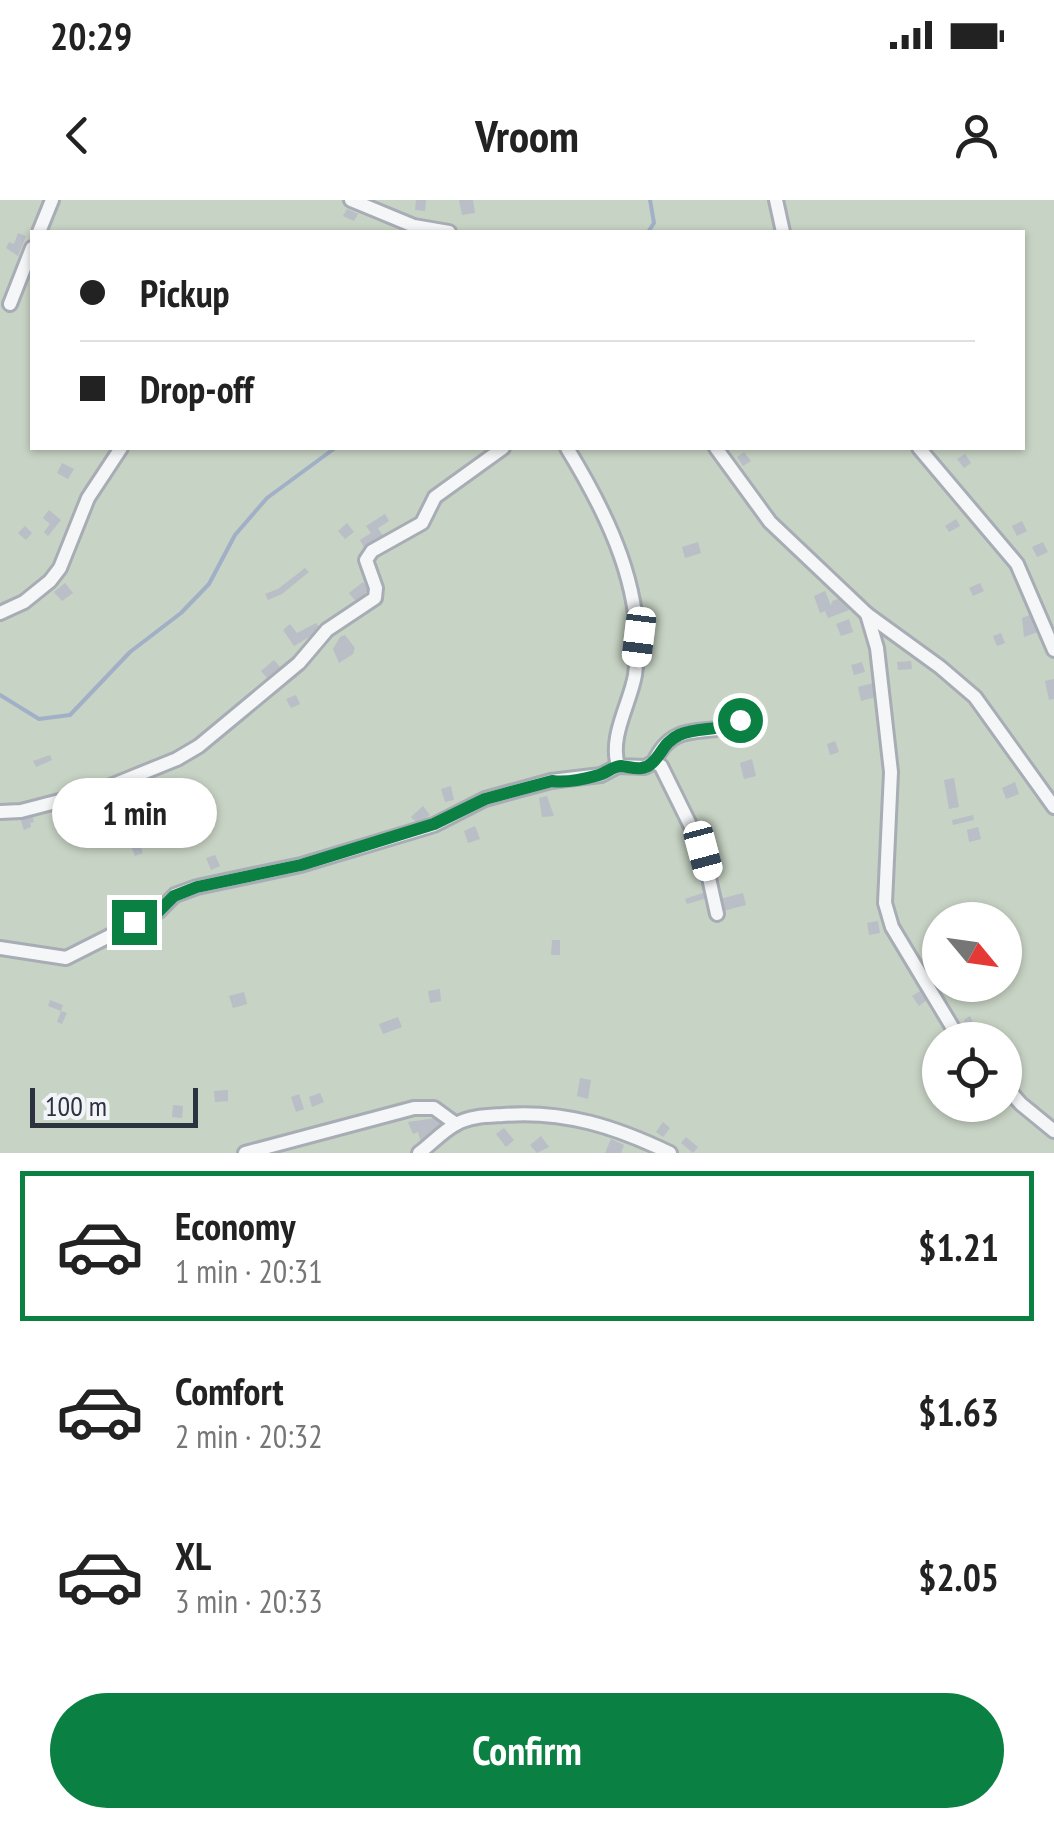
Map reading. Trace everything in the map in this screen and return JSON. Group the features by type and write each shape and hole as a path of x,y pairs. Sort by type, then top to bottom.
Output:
{"street":[{"path":"40,230 52,200"},
{"path":"351,200 414,226 437,230"},
{"path":"776,200 783,230"},
{"path":"10,304 30,253"},
{"path":"0,613 24,602 60,568 88,498 119,450"},
{"path":"0,812 21,811 98,791 199,746 299,663 326,630 374,598 376,588 366,560 372,551 422,524 435,497 500,450"},
{"path":"568,450 600,505 635,604 639,637 634,679 618,736 618,766"},
{"path":"717,450 770,522 867,614 975,697 1054,807"},
{"path":"920,450 1016,564 1054,650"},
{"path":"867,614 877,648 891,772 884,903 892,927 949,1022"},
{"path":"0,948 66,958 159,911 174,896 197,887 301,865 434,824 485,799 552,781 601,774 618,766 645,768 676,736 698,729 732,726 740,720"},
{"path":"654,762 670,781 703,851 717,914"},
{"path":"1022,1105 1054,1131"},
{"path":"245,1153 414,1108 434,1108 456,1124"},
{"path":"419,1153 456,1124 476,1117 510,1114 569,1116 611,1126 670,1153"}],"green space":[{"path":"0,200 1054,200 1054,1153 0,1153"}],"building":[{"path":"416,200 426,200 425,211 415,210"},
{"path":"459,200 473,200 475,213 462,215"},
{"path":"347,209 358,214 354,221 343,216"},
{"path":"18,233 26,236 18,256 6,248 9,242 14,244"},
{"path":"744,452 751,461 743,466 737,457"},
{"path":"965,454 971,463 964,468 957,459"},
{"path":"62,463 74,469 68,479 57,473"},
{"path":"49,510 61,520 48,536 44,532 50,524 43,518"},
{"path":"385,514 389,521 378,528 384,538 365,549 360,540 371,533 366,526"},
{"path":"956,519 960,526 949,532 945,526"},
{"path":"1022,521 1027,531 1017,536 1012,526"},
{"path":"347,523 354,532 345,539 338,531"},
{"path":"25,526 32,533 26,540 18,533"},
{"path":"698,542 701,553 685,558 682,547"},
{"path":"1043,542 1048,552 1037,557 1032,547"},
{"path":"305,568 309,572 268,600 265,594"},
{"path":"363,582 369,589 357,603 349,593"},
{"path":"65,583 73,593 62,601 54,592"},
{"path":"980,583 984,591 973,596 969,588"},
{"path":"825,591 831,606 832,601 841,598 849,610 828,618 825,611 820,613 814,596"},
{"path":"1032,614 1038,632 1024,637 1022,618"},
{"path":"849,619 853,632 841,636 836,624"},
{"path":"316,623 321,630 294,646 283,630 290,624 297,633"},
{"path":"1001,633 1005,643 997,646 993,636"},
{"path":"345,635 355,648 353,654 339,663 333,649"},
{"path":"274,660 280,667 267,678 261,671"},
{"path":"911,661 912,669 898,670 897,662"},
{"path":"862,662 865,672 854,675 851,665"},
{"path":"1054,679 1054,699 1049,700 1045,681"},
{"path":"873,683 876,697 861,701 858,687"},
{"path":"296,695 300,704 291,708 286,699"},
{"path":"835,741 839,752 830,755 827,744"},
{"path":"50,755 52,760 36,767 33,761"},
{"path":"752,759 756,776 744,779 740,763"},
{"path":"954,778 959,807 949,809 944,780"},
{"path":"1015,782 1019,794 1006,799 1002,788"},
{"path":"451,786 454,800 445,802 441,789"},
{"path":"547,796 554,816 542,817 539,798"},
{"path":"128,802 132,813 123,816 120,805"},
{"path":"423,806 430,815 419,825 411,817"},
{"path":"32,815 34,822 24,830 20,818"},
{"path":"973,815 974,820 953,825 952,820"},
{"path":"475,826 480,839 468,843 464,831"},
{"path":"978,827 981,839 969,842 967,830"},
{"path":"137,836 143,853 135,856 128,839"},
{"path":"215,855 220,866 211,870 206,858"},
{"path":"705,892 707,898 687,904 685,899"},
{"path":"743,893 746,905 723,911 720,899"},
{"path":"878,921 880,933 869,935 867,923"},
{"path":"552,940 560,940 560,955 551,955"},
{"path":"440,989 441,1001 430,1003 428,991"},
{"path":"922,990 924,1002 919,1006 912,996"},
{"path":"244,992 247,1004 233,1008 229,996"},
{"path":"50,1000 63,1005 61,1011 48,1006"},
{"path":"61,1011 67,1013 62,1024 57,1022"},
{"path":"398,1017 402,1027 383,1034 379,1024"},
{"path":"580,1078 591,1080 588,1099 577,1096"},
{"path":"228,1090 228,1101 215,1102 214,1091"},
{"path":"320,1093 324,1102 312,1107 309,1097"},
{"path":"299,1094 304,1109 296,1112 291,1097"},
{"path":"173,1105 183,1106 182,1118 172,1117"},
{"path":"436,1118 444,1128 422,1145 418,1132 413,1134 408,1122"},
{"path":"663,1122 670,1128 663,1137 656,1132"},
{"path":"504,1128 514,1140 506,1147 496,1134"},
{"path":"541,1136 549,1147 537,1153 530,1145"},
{"path":"686,1137 698,1147 693,1153 681,1143"},
{"path":"611,1139 624,1145 621,1153 605,1153"}],"waterway":[{"path":"649,230 654,223 650,200"},
{"path":"0,695 39,719 70,715 130,652 181,613 209,584 235,535 267,498 332,450"}],"route":[{"path":"134,922 159,911 174,896 197,887 352,850 434,824 485,799 552,781 601,774 618,766 645,768 676,736 698,729 732,726 740,720"}]}
